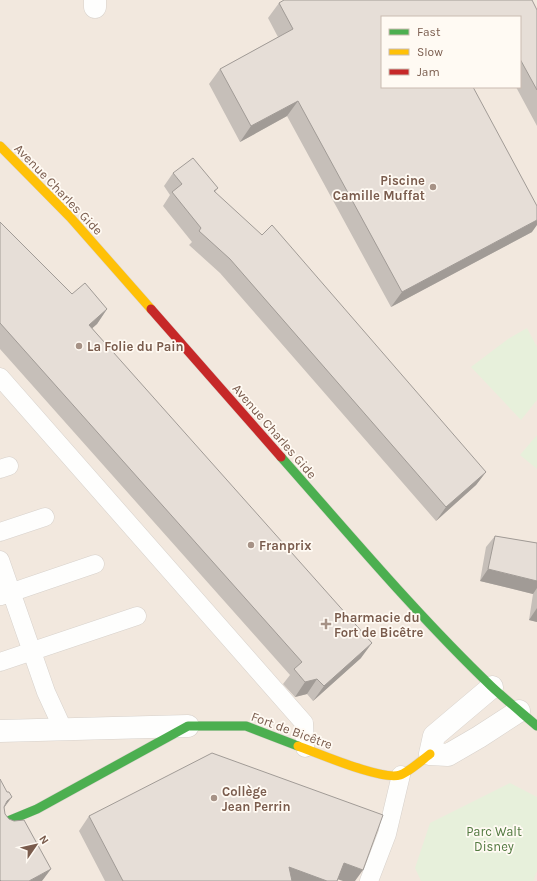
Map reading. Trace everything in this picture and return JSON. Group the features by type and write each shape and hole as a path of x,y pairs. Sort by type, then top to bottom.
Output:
{"main road":[{"name":"Avenue Charles Gide","path":"0,146 70,217 359,545 444,639 492,686 537,726"},
{"name":"Fort de Bicêtre","path":"8,821 37,809 188,726 246,726 381,775 390,777 401,775"},
{"path":"401,775 430,754"}],"street":[{"path":"492,686 434,736 430,754 448,755 519,711"},
{"path":"0,731 188,726"}],"lane":[{"path":"0,377 304,723 305,748"},
{"path":"0,532 45,517"},
{"path":"0,560 6,595 32,652 46,692 64,729"},
{"path":"6,595 95,564"},
{"path":"0,662 137,616"},
{"path":"369,881 387,834 401,775"}],"shaded area":[{"path":"0,0 537,0 537,881 42,881 0,804"}],"green space":[{"path":"527,328 537,347 537,400 521,420 471,367 508,339"},
{"path":"537,435 537,469 520,455"},
{"name":"Parc Walt Disney","path":"510,783 537,797 537,871 533,881 421,881 415,868 430,823"}],"building":[{"name":"Piscine Camille Muffat","path":"284,0 532,0 537,10 537,90 521,61 521,16 381,16 381,88 474,88 537,206 537,220 402,292 298,101 251,126 220,69 293,29 279,3"},
{"path":"193,158 218,188 214,191 262,235 272,225 486,472 446,507 230,259 199,231 201,228 172,192 182,184 173,173"},
{"path":"0,222 72,294 85,283 107,309 89,325 372,643 324,686 317,679 305,682 294,669 302,662 0,323"},
{"path":"495,536 537,543 537,581 488,569"},
{"name":"Collège Jean Perrin","path":"212,753 383,815 363,870 344,863 337,881 327,881 289,867 292,881 123,881 89,816"},
{"path":"0,779 7,792 9,792 12,797 7,801 4,807 5,814 9,819 14,821 24,820 51,869 29,881 0,880"}],"traffic: fast":[{"path":"281,457 384,574 437,631 491,686 537,726"},
{"path":"8,821 37,809 188,726 246,726 298,746"}],"traffic: slow":[{"path":"0,146 70,217 151,309"},
{"path":"298,746 334,760 379,774 391,776 404,773 430,754"}],"traffic: jam":[{"path":"151,309 281,457"}],"place":[{"name":"Piscine Camille Muffat","path":"433,187"},
{"name":"La Folie du Pain","path":"79,346"},
{"name":"Franprix","path":"251,545"},
{"name":"Pharmacie du Fort de Bicêtre","path":"326,624"},
{"name":"Collège Jean Perrin","path":"214,798"}]}
